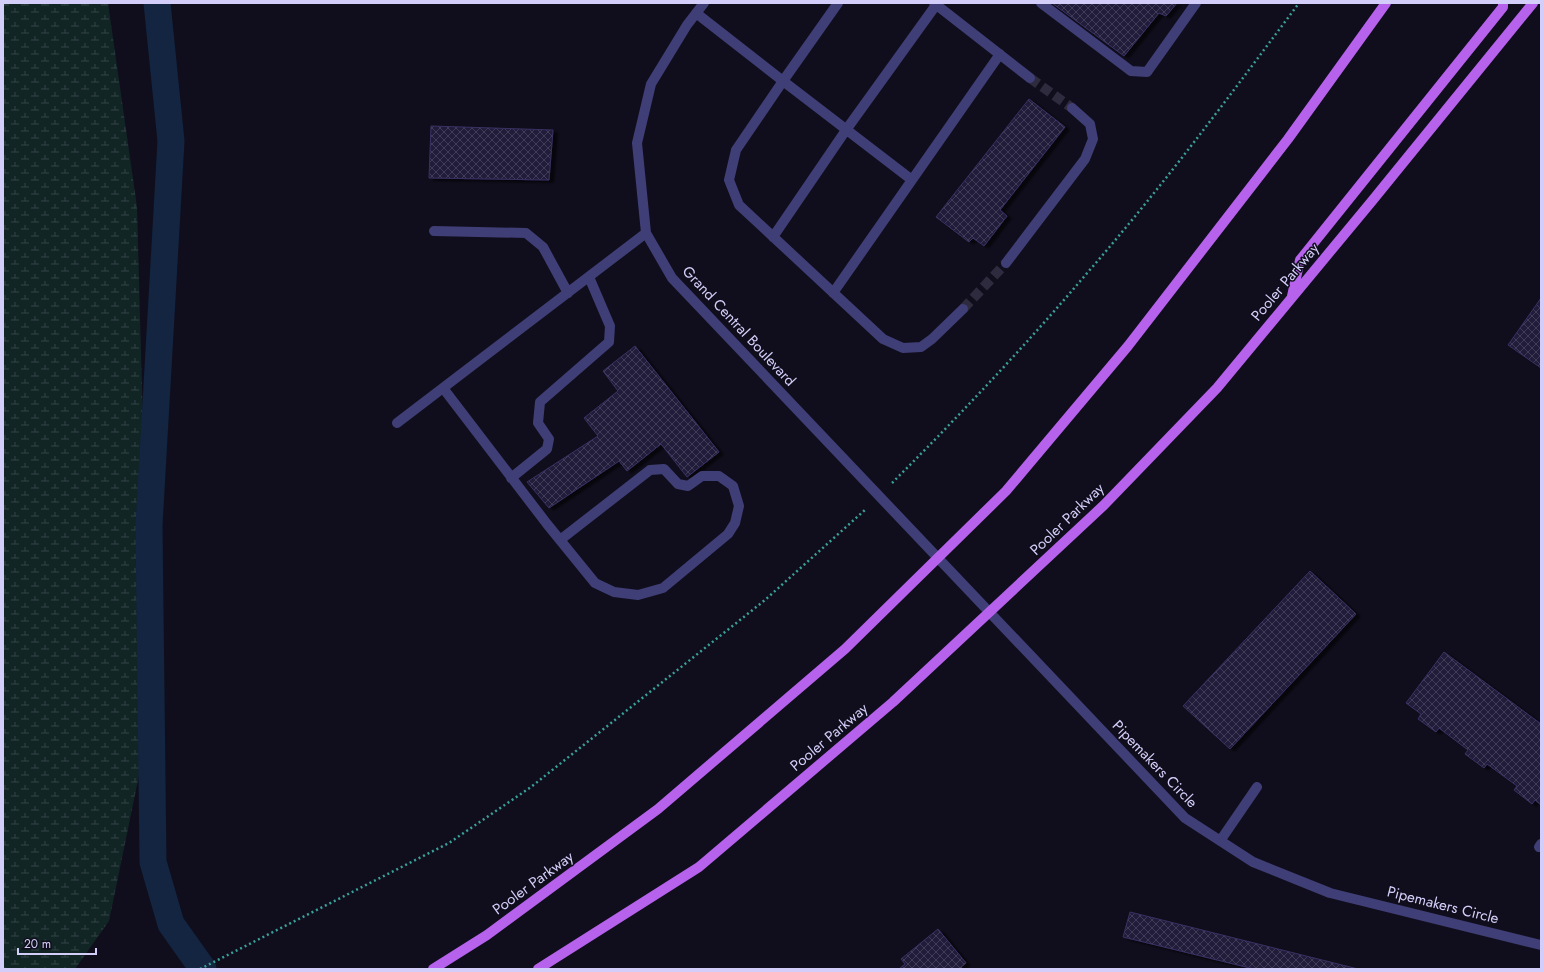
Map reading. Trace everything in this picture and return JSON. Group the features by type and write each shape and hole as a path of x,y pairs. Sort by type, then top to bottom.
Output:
{"main road":[{"name":"Pooler Parkway","path":"433,969 487,935 658,809 845,649 1006,492 1128,346 1288,139 1386,3"},
{"path":"1291,298 1300,260 1503,7 1503,3"},
{"name":"Pooler Parkway","path":"538,969 699,867 893,702 1104,505 1206,399 1291,298 1533,3"}],"street":[{"name":"Grand Central Boulevard","path":"704,3 696,13 651,84 637,143 646,233 672,278 990,613"},
{"path":"838,3 736,150 729,180 739,206 883,339 903,348 921,347 932,339 962,309"},
{"path":"1041,3 1131,71 1146,72 1196,3"},
{"path":"773,237 935,4 1030,78"},
{"path":"696,13 912,180"},
{"path":"833,293 1000,54"},
{"path":"1006,263 1085,159 1093,139 1090,124 1072,108"},
{"path":"434,231 526,233 542,247 568,293"},
{"path":"397,423 646,233"},
{"path":"511,478 547,449 549,439 538,423 540,402 609,342 610,326 589,277"},
{"path":"443,388 511,478 560,540 595,583 614,592 638,595 663,588 728,534 735,523 739,506 733,486 719,476 702,476 688,486 678,484 664,469 650,470 560,540"},
{"name":"Pipemakers Circle","path":"990,613 1185,818 1253,862 1330,893 1541,944"},
{"path":"1220,840 1257,787"}],"path":[{"path":"894,482 1024,346 1089,272 1188,151 1299,3"},
{"path":"200,969 449,843 531,788 765,600 868,508"}],"green space":[{"path":"3,3 108,3 137,207 151,717 109,921 75,969 3,969"}],"building":[{"path":"1052,3 1177,3 1166,16 1159,13 1124,56"},
{"path":"1029,99 1065,127 1000,210 1007,216 984,246 973,238 969,242 936,217"},
{"path":"431,126 553,130 549,180 429,178"},
{"path":"1541,298 1541,368 1508,345"},
{"path":"635,346 719,452 687,477 661,444 627,471 619,461 549,508 527,482 598,436 584,418 618,391 603,371"},
{"path":"1310,571 1356,614 1230,749 1183,706"},
{"path":"1444,652 1541,724 1541,805 1535,800 1532,804 1514,790 1517,786 1487,764 1484,768 1465,754 1468,750 1439,728 1436,732 1418,719 1421,714 1406,703"},
{"path":"1130,912 1358,969 1254,969 1123,937"},
{"path":"938,929 966,963 961,967 963,969 899,969 905,964 901,959"}],"waterway":[{"path":"157,3 171,141 149,525 153,862 171,924 203,969"}],"tunnel":[{"path":"1030,78 1072,108"},
{"path":"963,309 1006,263"}]}
